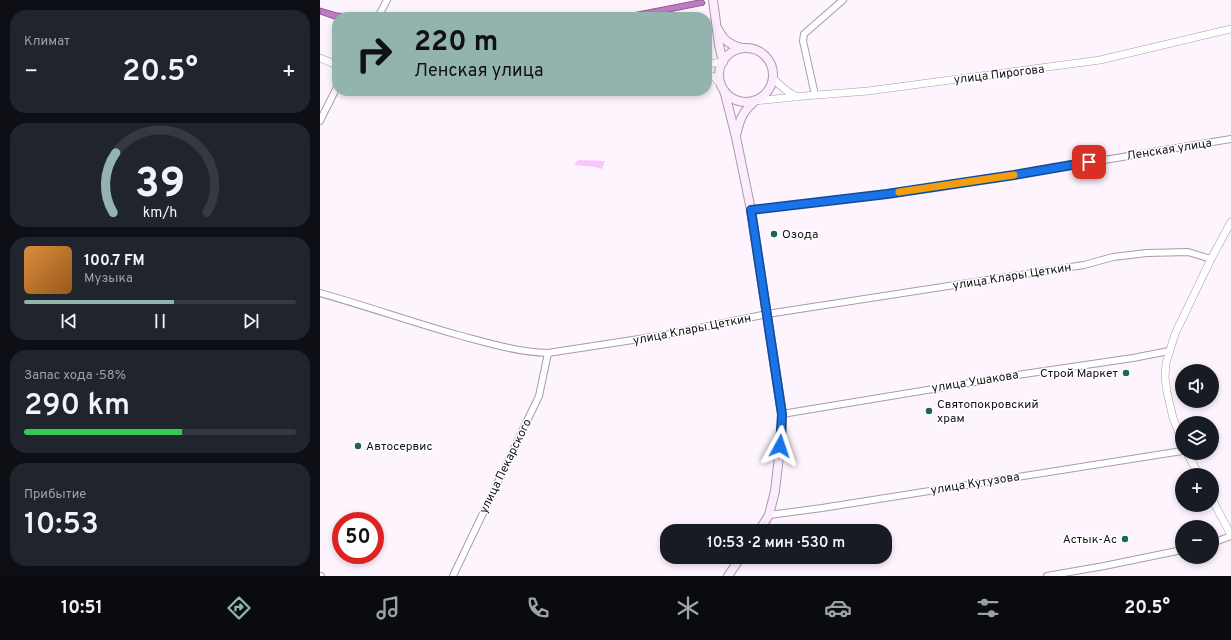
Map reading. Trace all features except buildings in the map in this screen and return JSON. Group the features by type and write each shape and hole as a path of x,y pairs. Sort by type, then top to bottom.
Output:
{"main road":[{"path":"713,0 719,45 723,62"},
{"path":"716,24 721,35 727,42 735,46 751,49 763,54 771,65 773,78 771,87 766,94 761,98 748,103 739,102 730,97 722,87"},
{"path":"743,48 732,52 727,56 720,69 719,77 736,137 751,210 782,414 778,470 769,515 763,524"},
{"path":"736,137 738,126 746,108 754,101"},
{"path":"728,576 736,564"}],"street":[{"path":"381,12 387,0"},
{"path":"815,95 803,41 804,34 843,0"},
{"name":"улица Пирогова","path":"754,101 868,91 1100,60 1230,30"},
{"path":"320,58 332,64"},
{"path":"712,63 723,62"},
{"path":"712,76 722,87"},
{"path":"773,78 782,87 797,97"},
{"path":"320,120 332,96"},
{"name":"Ленская улица","path":"751,210 887,194 1014,175 1231,139"},
{"path":"1175,423 1167,392 1165,377 1169,351 1175,334 1211,258 1231,222"},
{"name":"улица Клары Цеткин","path":"320,293 417,323 496,345 528,352 548,353 665,335 767,314 1076,266 1113,257 1147,253 1188,252 1211,258"},
{"name":"улица Ушакова","path":"782,414 1002,377 1134,358 1169,351"},
{"name":"улица Пекарского","path":"453,576 539,396 548,353"},
{"name":"улица Кутузова","path":"769,515 1175,452"},
{"path":"1219,512 1231,535 1219,540"},
{"path":"1047,576 1175,551"}],"shaded area":[{"path":"699,0 703,0 705,2 704,5 669,12 638,12"},
{"path":"320,8 334,12 332,12 332,18 320,14"},
{"path":"578,160 605,161 602,169 574,165"}],"slow traffic":[{"path":"899,192 1014,175"}],"place":[{"name":"Озода","path":"774,234"},
{"name":"Строй Маркет","path":"1126,373"},
{"name":"Святопокровский храм","path":"929,411"},
{"name":"Автосервис","path":"358,446"},
{"name":"Астык-Ас","path":"1125,539"}],"route":[{"path":"780,446 782,414 751,210 887,194 1089,162"}]}
